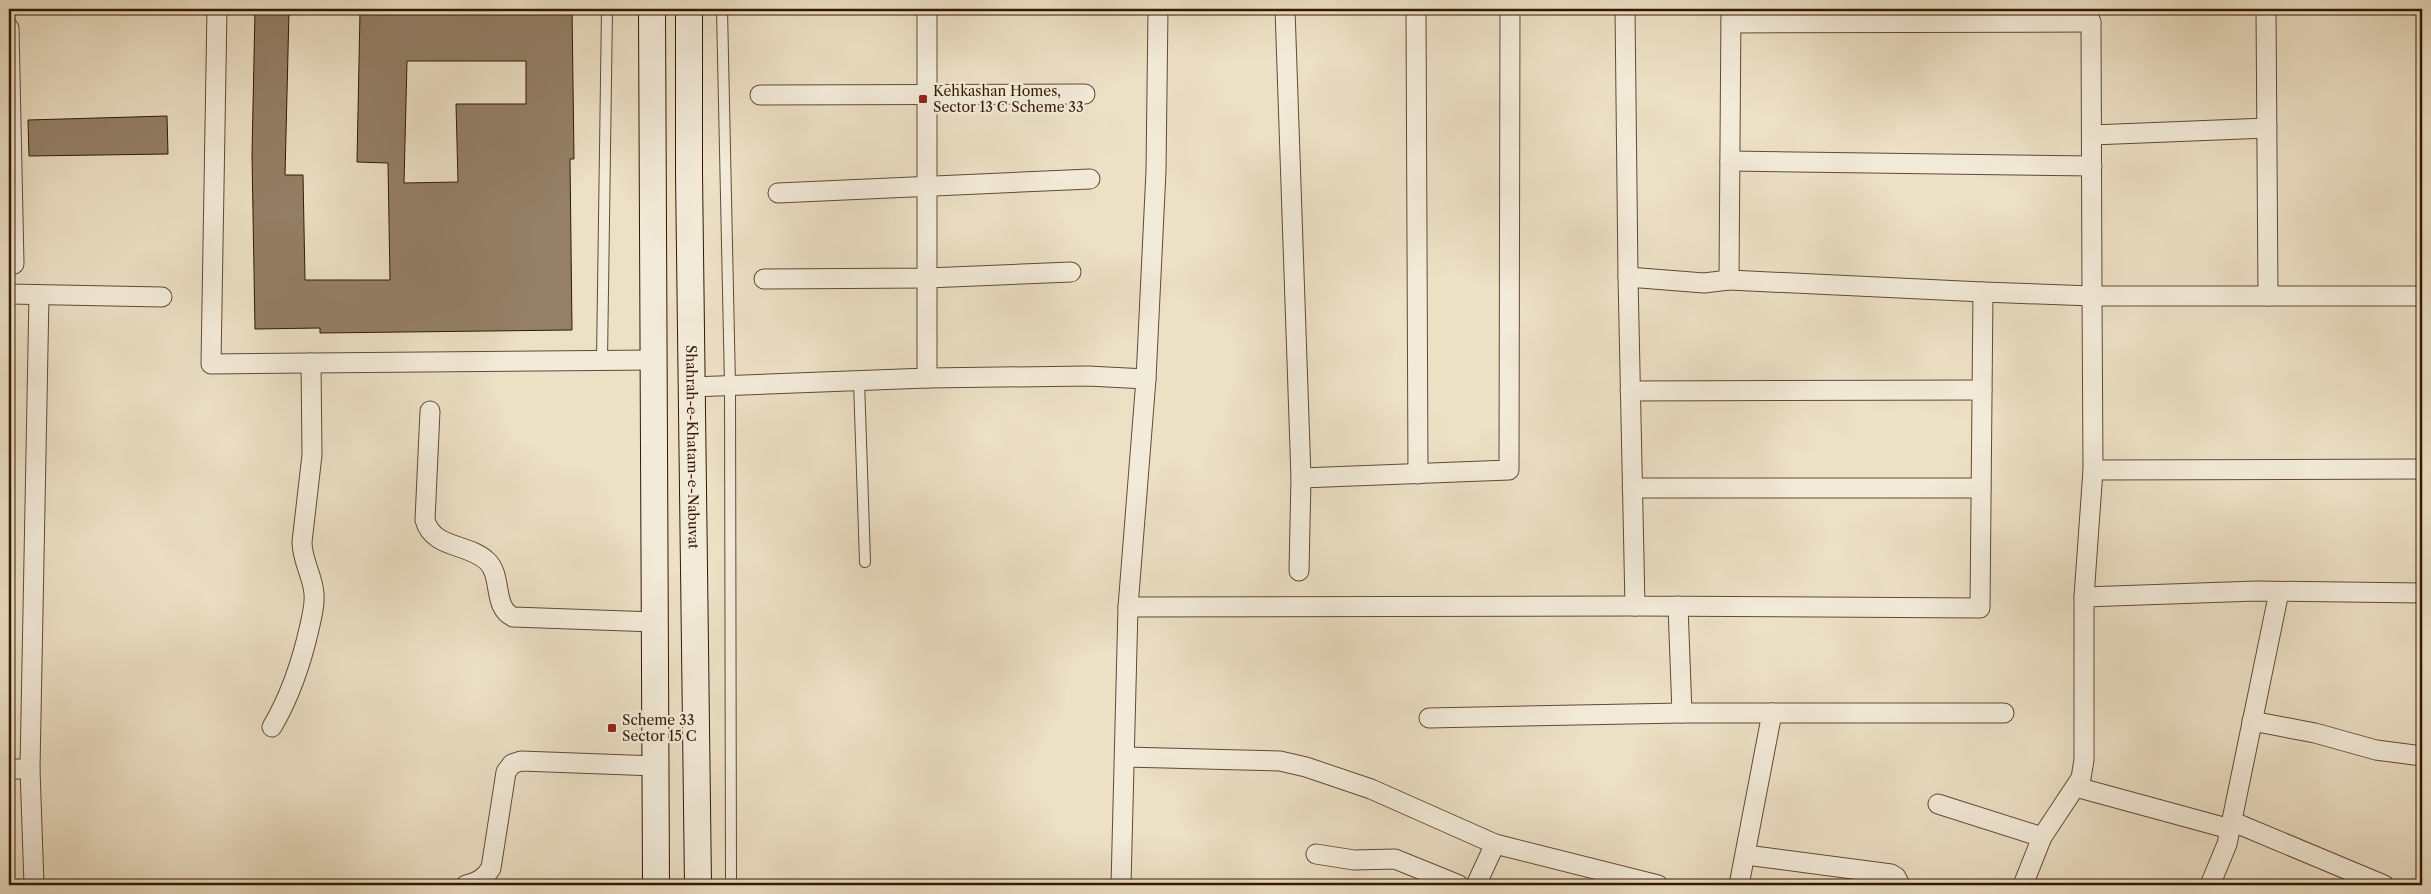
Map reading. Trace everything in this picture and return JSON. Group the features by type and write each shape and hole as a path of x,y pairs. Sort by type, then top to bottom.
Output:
{"main road":[{"path":"652,9 656,885"},
{"name":"Shahrah-e-Khatam-e-Nabuvat","path":"689,9 698,885"}],"street":[{"path":"217,9 210,364 654,360"},
{"path":"927,9 927,378"},
{"path":"1121,885 1128,607 1146,379 1155,180 1158,9"},
{"path":"1285,9 1301,478 1299,571"},
{"path":"1416,9 1418,474"},
{"path":"1301,478 1509,470 1510,9"},
{"path":"1625,9 1634,606"},
{"path":"2266,9 2268,296"},
{"path":"1729,280 1731,16 2085,16 2092,134 2093,470 2084,597 2084,760 2081,778 2042,837 2023,885"},
{"path":"9,28 14,264"},
{"path":"760,96 1085,94"},
{"path":"2092,134 2267,128"},
{"path":"1730,161 2092,166"},
{"path":"778,193 1090,179"},
{"path":"764,279 927,278 1071,272"},
{"path":"1628,277 1704,283 1729,280 2092,296 2422,296"},
{"path":"1128,607 1678,606 1980,608 1983,292"},
{"path":"9,294 162,297"},
{"path":"34,885 30,770 39,295"},
{"path":"272,727 290,694 304,650 315,601 312,582 302,552 312,455 311,364"},
{"path":"692,387 927,378 1088,376 1146,379"},
{"path":"1630,391 1982,390"},
{"path":"430,411 425,520 427,528 440,541 486,559 496,574 502,609 507,614 513,617 655,622"},
{"path":"2093,470 2422,469"},
{"path":"1632,488 1981,488"},
{"path":"2084,597 2279,592 2422,593"},
{"path":"2210,885 2227,844 2279,592"},
{"path":"1678,606 1682,713"},
{"path":"1429,718 1682,713 2004,713"},
{"path":"1739,885 1772,713"},
{"path":"2252,721 2316,732 2376,750 2422,756"},
{"path":"1124,757 1260,760 1289,763 1371,789 1495,844 1658,885"},
{"path":"466,885 478,882 487,875 491,868 506,772 512,764 521,761 656,766"},
{"path":"9,769 30,770"},
{"path":"2076,786 2231,825 2384,885"},
{"path":"1938,804 2042,837"},
{"path":"1476,885 1495,844"},
{"path":"1316,854 1354,860 1395,859 1459,885"},
{"path":"1746,855 1882,872 1896,876 1900,885"}],"lane":[{"path":"602,360 607,9"},
{"path":"722,9 730,385 731,885"},
{"path":"859,381 865,562"}],"building":[{"path":"421,9 572,9 574,159 570,159 572,330 320,333 320,328 255,329 252,155 255,10 289,11 285,175 303,175 305,280 390,280 388,163 357,162 360,12 421,13","holes":["407,61 526,61 526,104 456,104 458,182 404,183"]},
{"path":"167,116 168,154 29,156 28,120"}],"place":[{"name":"Kehkashan Homes, Sector 13 C Scheme 33","path":"923,99"},
{"name":"Scheme 33 Sector 15 C","path":"612,728"}]}
